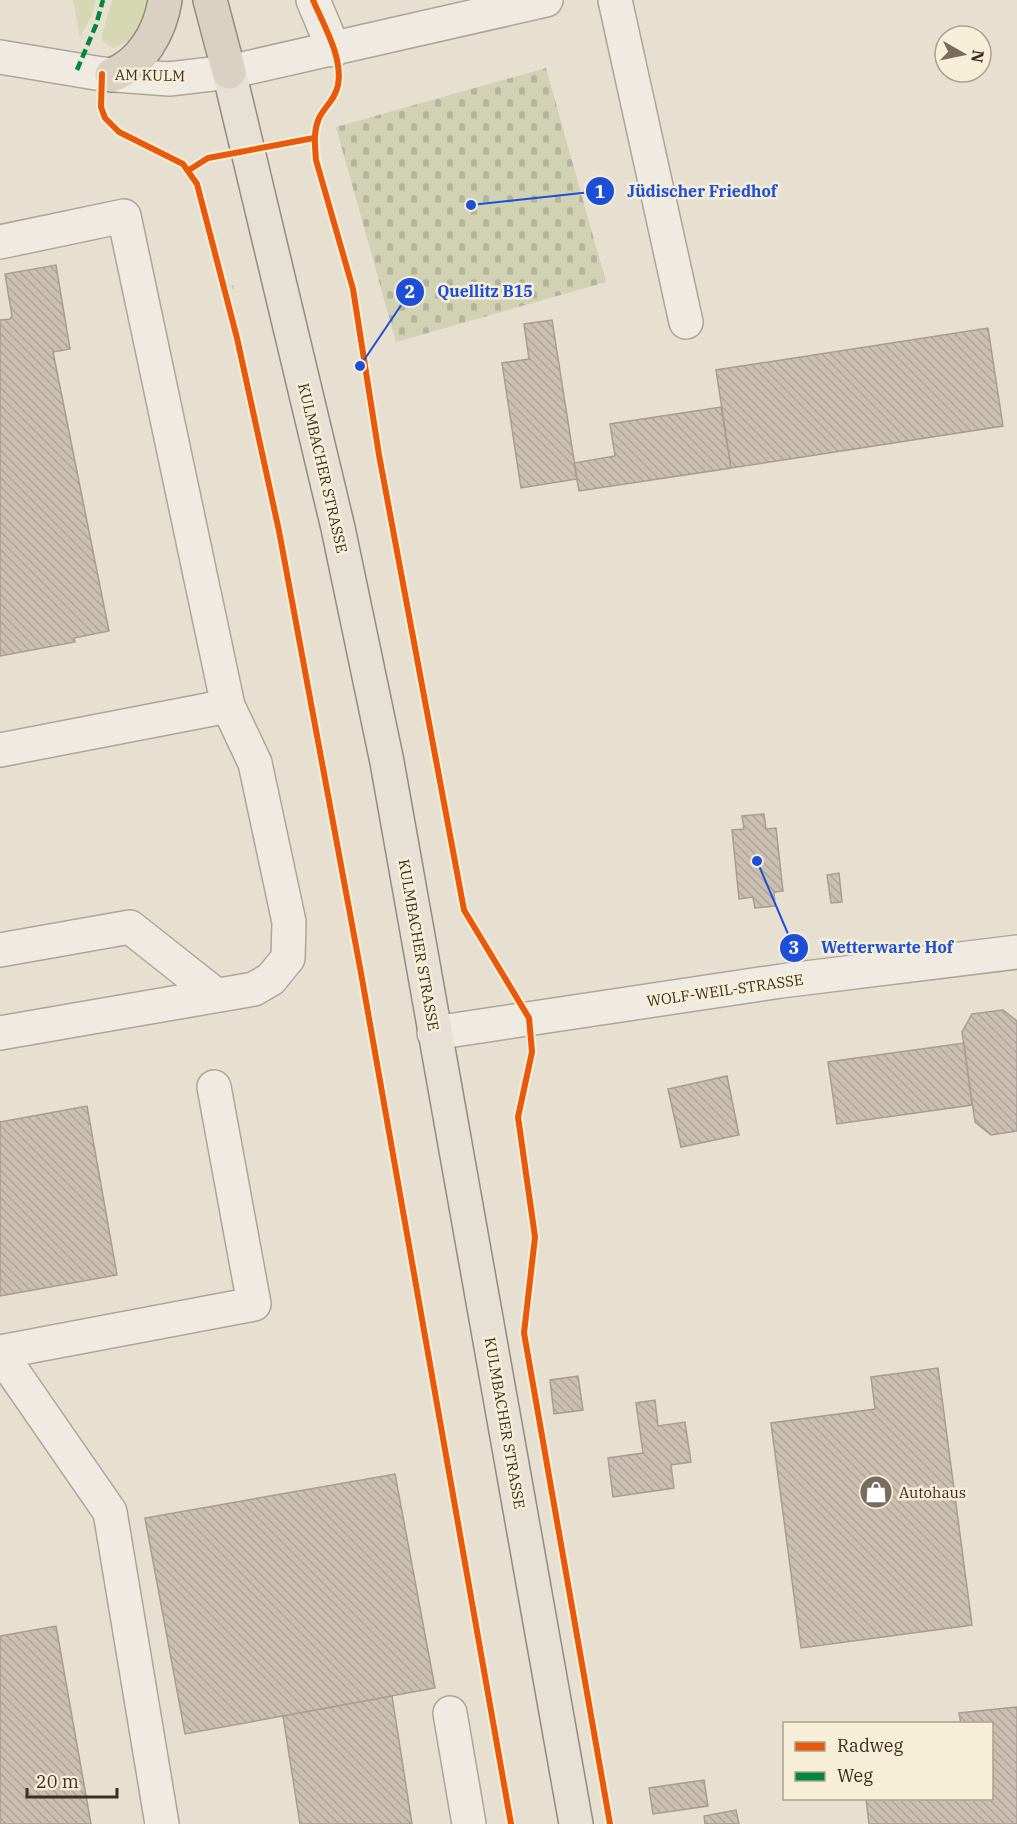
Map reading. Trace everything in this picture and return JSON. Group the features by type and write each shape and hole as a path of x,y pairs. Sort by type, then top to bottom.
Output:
{"highway":[{"path":"112,75 120,72 142,55 158,26 165,0"},
{"path":"210,0 229,72"}],"main road":[{"name":"KULMBACHER STRASSE","path":"229,72 340,539 387,762 576,1824"}],"street":[{"path":"313,0 334,50"},
{"name":"AM KULM","path":"0,57 112,75 169,79 229,72 334,50 546,0"},
{"path":"615,0 686,322"},
{"path":"0,242 124,216 228,706 255,763 289,922 288,958 271,979 254,989 0,1032"},
{"path":"0,750 228,706"},
{"path":"0,950 130,927 216,995"},
{"name":"WOLF-WEIL-STRASSE","path":"434,1033 781,981 1017,952"},
{"path":"162,1824 110,1512 0,1353 254,1304 214,1087"},
{"path":"450,1713 469,1824"}],"path":[{"path":"225,288 234,287"}],"green space":[{"path":"73,0 96,0 92,15 80,37"},
{"path":"112,0 152,0 134,39 113,48 102,41"},
{"path":"546,68 606,282 396,342 336,127"}],"building":[{"path":"56,265 70,349 53,352 109,631 74,638 75,642 0,656 0,320 10,319 12,316 5,274"},
{"path":"552,320 577,479 521,488 502,363 529,359 524,324"},
{"path":"988,328 1003,426 731,468 716,370"},
{"path":"721,407 731,468 579,491 574,463 615,456 610,424"},
{"path":"764,814 766,829 776,828 783,891 774,892 775,906 755,908 753,897 739,899 732,830 744,829 742,816"},
{"path":"839,873 842,902 831,903 827,875"},
{"path":"1003,1010 1017,1021 1017,1131 991,1135 975,1122 962,1032 972,1014"},
{"path":"964,1043 972,1105 837,1124 828,1062"},
{"path":"727,1076 739,1135 681,1147 668,1089"},
{"path":"87,1106 117,1275 0,1296 0,1122"},
{"path":"938,1368 972,1625 801,1648 771,1423 875,1409 871,1377"},
{"path":"578,1376 583,1410 554,1414 550,1380"},
{"path":"655,1400 658,1426 685,1422 691,1462 671,1465 674,1488 613,1497 608,1458 643,1453 636,1403"},
{"path":"395,1474 435,1688 185,1734 145,1518"},
{"path":"56,1626 91,1824 0,1824 0,1636"},
{"path":"392,1696 412,1824 300,1824 283,1716"},
{"path":"1017,1707 1017,1824 869,1824 866,1800 993,1800 993,1722 961,1722 959,1713"},
{"path":"704,1780 708,1806 653,1814 649,1788"},
{"path":"736,1810 739,1824 705,1824 704,1816"}],"marked path":[{"path":"77,70 96,25 103,0"}],"cycle path":[{"path":"313,0 335,53 339,74 335,95 317,123 316,160 353,289 379,455 464,910 529,1018 532,1052 518,1117 535,1237 524,1333 610,1824"},
{"path":"102,74 101,107 105,118 119,132 183,164 197,184 237,338 279,531 361,973 511,1824"},
{"path":"189,170 208,158 314,138"}],"place":[{"name":"Jüdischer Friedhof","path":"471,205"},
{"name":"Quellitz B15","path":"360,366"},
{"name":"Wetterwarte Hof","path":"757,861"},
{"name":"Autohaus","path":"876,1492"}]}
